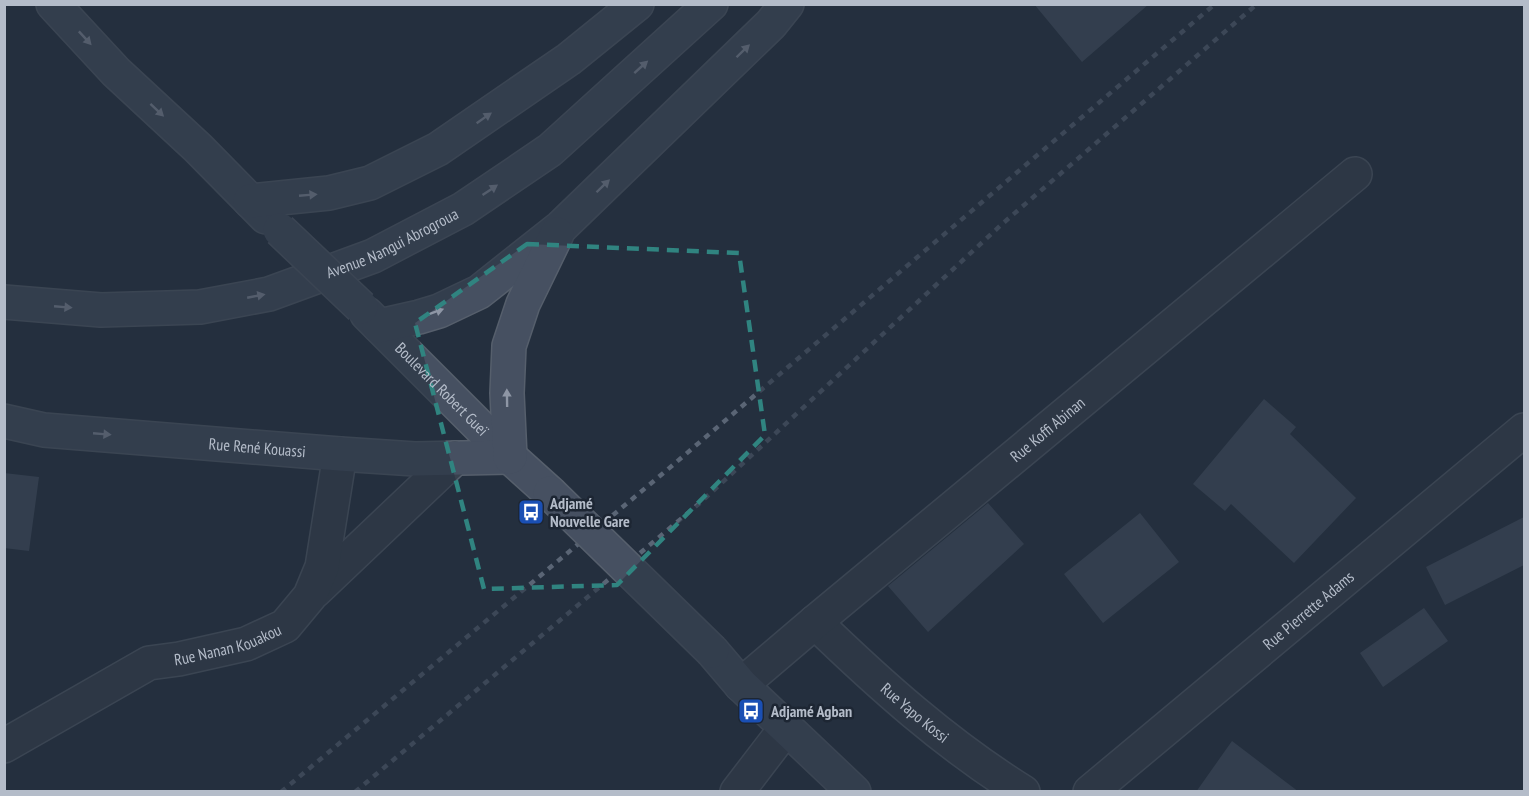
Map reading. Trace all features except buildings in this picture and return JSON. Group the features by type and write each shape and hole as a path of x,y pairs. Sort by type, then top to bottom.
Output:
{"main road":[{"name":"Boulevard Robert Gueï","path":"53,4 116,72 198,148 510,457 712,651 741,685 844,785"},
{"path":"241,191 329,193 370,183 438,149 569,59 637,4"},
{"name":"Avenue Nangui Abrogroua","path":"4,302 101,310 200,307 269,294 373,256 463,209 549,150 711,4"},
{"path":"370,317 419,317 439,311 479,292 561,227 771,24 787,4"},
{"path":"510,457 507,393 510,346 523,304 561,227"},
{"name":"Rue René Kouassi","path":"4,421 44,430 340,454 415,459 510,457"}],"street":[{"name":"Rue Koffi Abinan","path":"741,685 1355,174"},
{"name":"Rue Pierrette Adams","path":"1090,792 1524,430"},
{"name":"Rue Nanan Kouakou","path":"4,746 149,663 179,659 246,644 285,626 310,596 322,567 340,454"},
{"path":"310,596 455,458"},
{"name":"Rue Yapo Kossi","path":"815,622 915,714 1023,792"},
{"path":"736,792 786,728"}],"highlighted area":[{"path":"527,244 739,253 765,435 617,585 484,589 415,323"}],"railway":[{"path":"281,792 667,470 1215,4"},
{"path":"355,792 701,502 1001,225 1257,4"}],"place":[{"name":"Adjamé Nouvelle Gare","path":"531,512"},
{"name":"Adjamé Agban","path":"751,711"}]}
